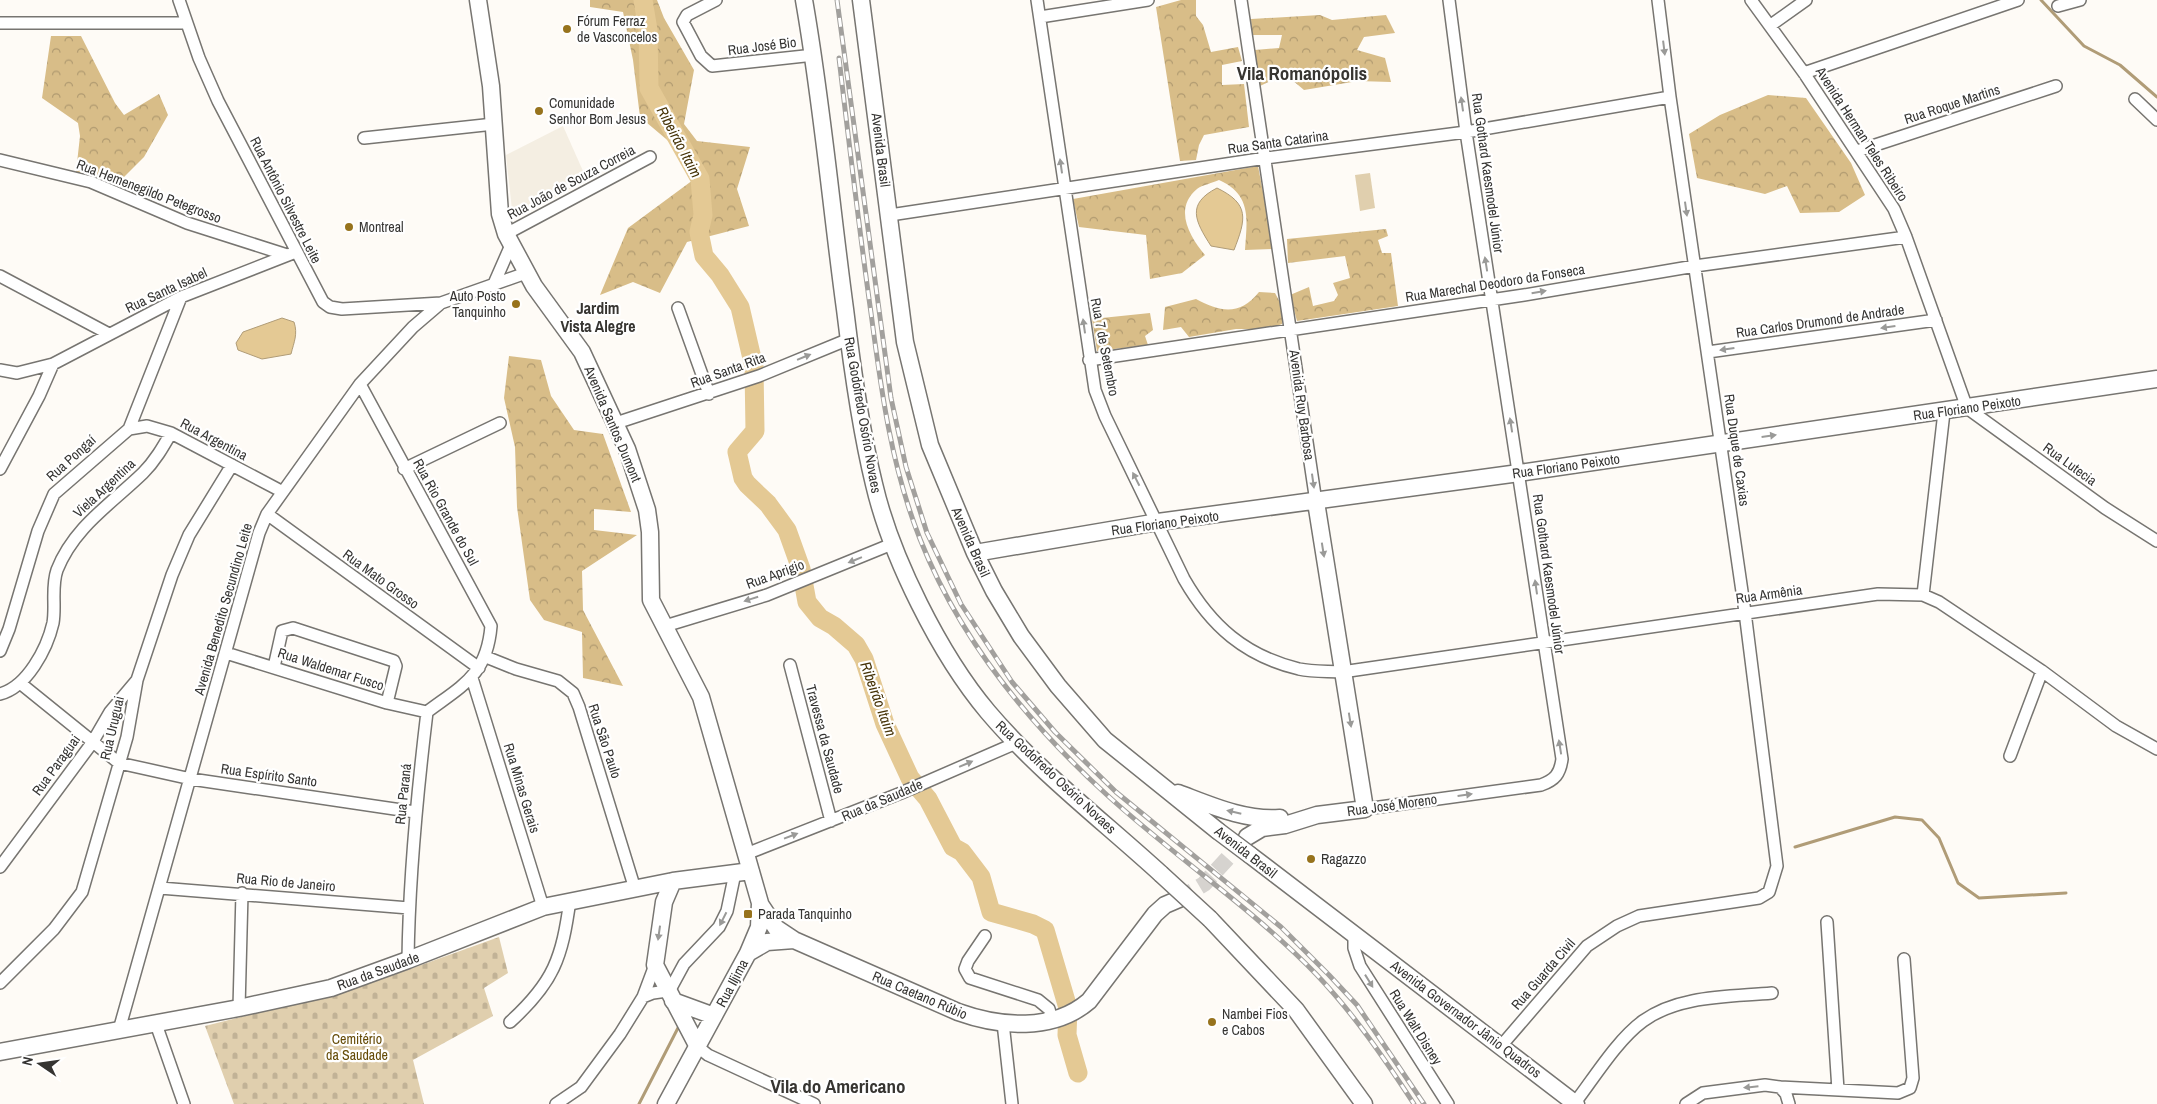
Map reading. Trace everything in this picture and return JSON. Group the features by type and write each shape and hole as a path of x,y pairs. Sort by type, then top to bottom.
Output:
{"main road":[{"name":"Avenida Santos Dumont","path":"478,0 490,79 500,214 508,239 526,273 582,352 616,423 647,510 650,532 650,594 653,605 701,697 746,854"},
{"name":"Rua Godofredo Osório Novaes","path":"804,0 814,55 860,419 874,484 892,544 928,621 987,711 1016,743 1210,918 1296,1010 1364,1104"},
{"name":"Avenida Brasil","path":"861,0 906,342 930,445 975,554 994,591 1021,636 1058,686 1105,740 1218,831 1354,936"},
{"name":"Rua Floriano Peixoto","path":"975,554 1158,522 1519,473 1944,412 2157,379"},
{"name":"Avenida Ruy Barbosa","path":"1316,502 1364,809"},
{"path":"1161,786 1223,809 1256,816 1270,818 1317,814"},
{"name":"Rua José Moreno","path":"1247,837 1262,828 1285,825 1317,814 1364,809"},
{"name":"Rua Iljima","path":"666,1104 748,953 759,927 760,903 743,872 746,854"},
{"name":"Rua da Saudade","path":"0,1052 239,1008 332,988 543,907 570,900 673,881 743,872"},
{"path":"673,881 664,902 655,965 698,1047"},
{"path":"643,887 664,902"},
{"path":"1060,1018 1089,1001 1155,914 1165,905 1179,899"},
{"name":"Rua Caetano Rúbio","path":"760,903 776,928 794,940 939,1005 971,1016 1002,1023 1022,1024 1060,1018"},
{"name":"Avenida Governador Jânio Quadros","path":"1354,936 1404,970 1575,1104"},
{"name":"Rua Caetano Rúbio","path":"748,953 768,942 794,940"},
{"path":"670,996 714,1016"}],"street":[{"name":"Rua Antônio Silvestre Leite","path":"179,0 218,101 291,253 322,302 330,307 368,308 441,303"},
{"name":"Rua José Bio","path":"716,0 684,17 684,26 701,56 712,66 814,55"},
{"name":"Rua 7 de Setembro","path":"1037,0 1089,360 1095,390 1105,416 1198,604 1239,644 1267,658 1301,669 1342,672"},
{"path":"1040,17 1148,0"},
{"name":"Avenida Ruy Barbosa","path":"1242,0 1316,502"},
{"name":"Rua Gothard Kaesmodel Júnior","path":"1448,0 1491,299 1562,759 1558,775 1553,781 1541,785"},
{"name":"Rua Duque de Caxias","path":"1658,0 1670,96 1745,612 1777,866 1769,892 1759,898"},
{"name":"Avenida Herman Teles Ribeiro","path":"1751,0 1771,25 1881,186 1906,237 1967,408"},
{"path":"1771,25 1806,0"},
{"path":"1804,73 2018,0"},
{"path":"2058,6 2080,0"},
{"path":"0,23 186,22"},
{"name":"Rua Roque Martins","path":"1856,151 2056,86"},
{"name":"Rua Santa Catarina","path":"890,215 1266,158 1466,132 1670,96"},
{"path":"2135,99 2157,120"},
{"path":"364,138 494,124"},
{"name":"Rua João de Souza Correia","path":"508,239 650,157"},
{"name":"Rua Hemenegildo Petegrosso","path":"0,160 91,182 187,223 291,253"},
{"name":"Rua Marechal Deodoro da Fonseca","path":"1089,360 1695,266 1906,237"},
{"path":"493,286 508,239"},
{"name":"Rua Santa Isabel","path":"0,370 17,373 53,364 181,297 291,253"},
{"name":"Avenida Benedito Secundino Leite","path":"119,1030 259,533 267,514 281,491 360,384 413,327 441,303 526,273"},
{"path":"0,276 109,334"},
{"name":"Rua Pongaí","path":"0,651 5,627 38,531 54,494 128,429 181,297"},
{"path":"678,308 709,394"},
{"name":"Rua Carlos Drumond de Andrade","path":"1708,352 1936,320"},
{"name":"Rua Santa Rita","path":"616,423 743,382 849,339"},
{"path":"0,469 39,396 53,364"},
{"name":"Rua Rio Grande do Sul","path":"360,384 404,469 485,612 491,626 486,657"},
{"name":"Rua Lutecia","path":"1967,408 2105,508 2157,542"},
{"path":"1923,595 1944,412"},
{"path":"404,469 500,423"},
{"name":"Rua Argentina","path":"128,429 147,426 171,433 281,491"},
{"name":"Viela Argentina","path":"0,694 9,691 20,683 47,640 53,622 57,571 65,553 80,530 144,472 162,450 171,433"},
{"name":"Rua Uruguai","path":"0,983 54,929 82,892 119,764 137,680 189,535 232,465"},
{"name":"Rua Mato Grosso","path":"267,514 479,668"},
{"name":"Rua Aprigio","path":"665,626 797,583 892,544"},
{"name":"Rua Armênia","path":"1342,672 1878,594 1923,595 1939,602 2042,671 2116,726 2157,749"},
{"path":"274,667 282,630 294,628 394,661 396,666 387,703"},
{"name":"Rua Waldemar Fusco","path":"226,653 387,703 427,712"},
{"path":"427,712 472,678 486,657"},
{"name":"Rua São Paulo","path":"486,657 516,670 558,681 572,693 579,707 643,887"},
{"name":"Travessa da Saudade","path":"790,665 831,821"},
{"path":"2010,756 2042,671"},
{"name":"Rua Minas Gerais","path":"472,678 543,907"},
{"name":"Rua Paraguai","path":"0,867 92,743 110,712 137,680"},
{"path":"20,683 119,764"},
{"name":"Rua Paraná","path":"408,960 415,812 427,712"},
{"name":"Rua da Saudade","path":"746,854 901,793 1016,743"},
{"name":"Rua Espírito Santo","path":"119,764 191,779 415,812"},
{"name":"Rua José Moreno","path":"1364,809 1541,785"},
{"path":"643,997 653,993 670,996 674,983 684,964 719,927 743,872"},
{"name":"Rua Rio de Janeiro","path":"160,888 242,893 409,908"},
{"path":"239,1008 242,893"},
{"name":"Rua Guarda Civil","path":"1501,1046 1587,946 1617,926 1639,916 1759,898"},
{"path":"510,1022 534,1000 547,983 559,956 570,900"},
{"path":"1827,922 1838,1090"},
{"path":"985,936 968,961 966,969 970,978 1038,1000 1060,1018"},
{"name":"Rua Walt Disney","path":"1354,936 1354,948 1360,966 1448,1104"},
{"path":"1686,1104 1703,1092 1765,1085 1898,1093 1910,1088 1913,1078 1904,959"},
{"path":"556,1104 581,1087 620,1034 643,997 655,965"},
{"path":"1575,1104 1624,1039 1641,1022 1653,1014 1697,999 1772,993"},
{"path":"1002,1023 1012,1104"},
{"path":"156,1024 184,1104"},
{"path":"698,1047 708,1055 790,1099 814,1104"},
{"path":"1780,1087 1786,1094 1789,1104"}],"shaded area":[{"path":"563,126 587,180 513,219 506,155"},
{"path":"1217,188 1235,200 1240,206 1242,213 1243,221 1234,250 1211,246 1201,229 1196,214 1201,200"},
{"path":"282,318 294,322 296,330 291,354 262,359 238,350 236,343 243,332"}],"green space":[{"path":"590,0 657,0 664,18 694,70 684,124 697,141 750,147 737,189 749,226 687,242 660,293 633,282 600,295 628,228 693,180 672,144 640,117 633,60 623,12 590,7"},
{"path":"1181,0 1196,0 1196,16 1203,25 1211,52 1238,47 1242,61 1222,65 1222,85 1244,84 1249,127 1204,135 1199,145 1196,160 1180,161 1156,7"},
{"path":"1320,15 1332,20 1386,15 1395,33 1364,37 1357,50 1385,58 1391,82 1358,81 1304,90 1285,74 1260,86 1255,50 1279,48 1282,35 1252,35 1251,19"},
{"path":"51,36 81,36 115,103 124,115 159,94 168,115 144,157 120,181 76,172 80,136 78,123 42,98"},
{"path":"1768,95 1806,98 1851,163 1865,195 1839,212 1800,213 1787,186 1765,194 1697,178 1689,134 1720,115"},
{"path":"1258,166 1274,249 1245,250 1245,209 1237,193 1230,186 1219,180 1197,189 1186,205 1186,223 1194,240 1205,255 1182,273 1150,279 1146,235 1079,227 1073,199"},
{"path":"1370,173 1375,208 1360,211 1355,175"},
{"path":"1386,229 1388,236 1378,240 1382,253 1391,253 1398,306 1297,321 1290,295 1309,287 1313,306 1334,301 1338,295 1333,283 1350,278 1345,256 1288,263 1287,239"},
{"path":"1259,292 1275,293 1283,308 1282,324 1268,329 1236,329 1189,337 1181,327 1163,330 1165,307 1196,299 1221,309 1237,308 1252,300"},
{"path":"1150,313 1153,330 1145,336 1148,345 1097,351 1092,319"},
{"path":"509,356 541,360 551,396 574,430 603,434 631,512 594,509 594,530 637,535 582,571 583,610 623,686 583,678 582,632 544,620 530,600 517,507 515,447 504,398"},
{"name":"Cemitério da Saudade","path":"499,937 508,973 484,988 493,1016 413,1060 424,1104 234,1104 205,1026 360,987"}],"waterway":[{"name":"Ribeirão Itaim","path":"643,0 648,30 649,88 700,179 703,215 699,232 704,256 720,275 740,307 754,367 755,431 737,452 743,478 768,504 787,530 801,569 807,602 820,618 834,626 856,645 864,659 885,724 910,778 928,799 953,847 962,852 981,877 991,912 1033,924 1045,930 1068,1008 1067,1035 1078,1073"},
{"path":"2041,0 2084,46 2120,65 2157,97"},
{"path":"1795,847 1895,817 1922,820 1939,838 1958,883 1979,898 2066,893"},
{"path":"639,1104 680,1024"}],"tunnel":[{"path":"1179,899 1204,884 1247,837"}],"railway":[{"path":"837,0 891,398 906,467 927,533 961,604 1012,682 1055,732 1116,792 1281,927 1357,1005 1424,1104"},
{"path":"839,58 854,186 888,427 902,484 920,539 955,611 975,645 1023,708 1050,739 1133,818 1266,927 1316,974 1368,1037 1414,1104"}],"place":[{"name":"Fórum Ferraz de Vasconcelos","path":"567,29"},
{"name":"Comunidade Senhor Bom Jesus","path":"539,111"},
{"name":"Montreal","path":"349,227"},
{"name":"Auto Posto Tanquinho","path":"516,304"},
{"name":"Ragazzo","path":"1311,859"},
{"name":"Parada Tanquinho","path":"748,914"},
{"name":"Nambei Fios e Cabos","path":"1212,1022"}],"district":[{"name":"Vila Romanópolis","path":"1302,73"},
{"name":"Jardim Vista Alegre","path":"598,317"},
{"name":"Vila do Americano","path":"838,1086"}]}
